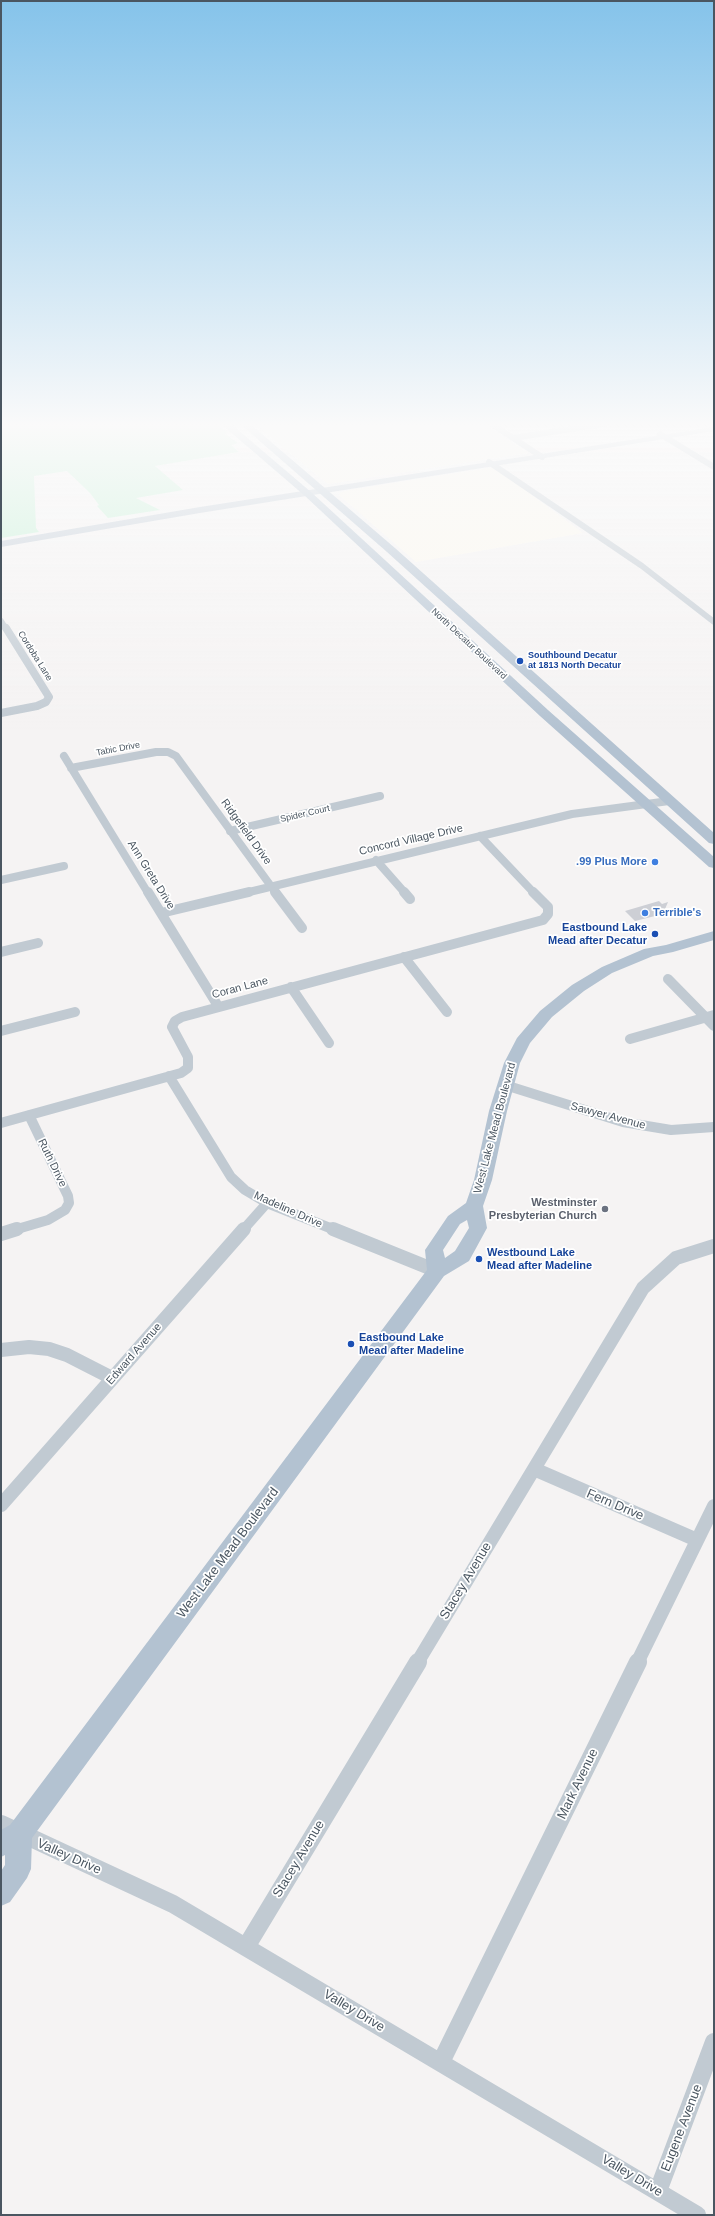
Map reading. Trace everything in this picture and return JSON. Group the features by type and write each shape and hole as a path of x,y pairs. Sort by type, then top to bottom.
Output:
{"main road":[{"path":"1,544 104,526"},
{"name":"North Decatur Boulevard","path":"342,526 544,713 714,864"},
{"name":"North Decatur Boulevard","path":"364,526 714,840"},
{"path":"369,552 390,549"},
{"path":"458,633 477,629"},
{"path":"544,713 567,709"},
{"name":"West Lake Mead Boulevard","path":"649,952 660,940 714,922"},
{"name":"West Lake Mead Boulevard","path":"7,1834 437,1272 462,1256 478,1228 474,1206 483,1180 512,1063 523,1042 546,1014 578,988 607,970 649,952 668,950 714,935"},
{"name":"West Lake Mead Boulevard","path":"437,1272 434,1250 454,1220 474,1206"},
{"path":"1,1893 18,1869 7,1834"}],"street":[{"path":"584,526 642,566 714,622"},
{"name":"Cordoba Lane","path":"1,621 49,697 46,702 37,706 1,713"},
{"name":"Tabic Drive","path":"72,768 156,752 168,752"},
{"name":"Ridgefield Drive","path":"168,752 176,756 302,928"},
{"name":"Ann Greta Drive","path":"64,756 218,1006"},
{"name":"Spider Court","path":"230,831 380,796"},
{"name":"Concord Village Drive","path":"161,913 572,814 669,801"},
{"name":"Coran Lane","path":"1,1123 181,1073 188,1068 188,1057 172,1027 175,1021 182,1017 218,1006 291,988 543,920 548,914 548,907 480,836"},
{"path":"376,860 410,899"},
{"path":"1,880 64,866"},
{"path":"1,952 38,943"},
{"path":"404,957 447,1012"},
{"path":"668,978 710,1016 714,1026"},
{"path":"291,988 329,1043"},
{"path":"1,1031 75,1012"},
{"path":"630,1039 710,1016"},
{"name":"Madeline Drive","path":"169,1076 231,1177 245,1190 267,1203 437,1272"},
{"name":"Sawyer Avenue","path":"506,1086 630,1124 671,1130 714,1127"},
{"name":"Ruth Drive","path":"1,1234 48,1220 65,1210 69,1203 68,1196 29,1115"},
{"name":"Edward Avenue","path":"1,1505 267,1203"},
{"name":"Stacey Avenue","path":"246,1947 643,1288 664,1267 676,1258 714,1246"},
{"path":"1,1350 29,1347 49,1350 67,1356 112,1378"},
{"name":"Fern Drive","path":"534,1469 697,1540"},
{"name":"Mark Avenue","path":"441,2062 714,1506"},
{"name":"Valley Drive","path":"7,1834 173,1904 698,2215"},
{"name":"Eugene Avenue","path":"658,2191 714,2042"}],"shaded area":[{"path":"375,526 574,526 583,533 416,562"}],"green space":[{"path":"1,526 36,526 39,532 1,538"}],"building":[{"name":"Terrible's","path":"659,901 662,904 668,902 663,914 635,921 625,911"}],"place":[{"name":"Southbound Decatur at 1813 North Decatur","path":"520,661"},
{"name":".99 Plus More","path":"655,862"},
{"name":"Terrible's","path":"645,913"},
{"name":"Eastbound Lake Mead after Decatur","path":"655,934"},
{"name":"Westminster Presbyterian Church","path":"605,1209"},
{"name":"Westbound Lake Mead after Madeline","path":"479,1259"},
{"name":"Eastbound Lake Mead after Madeline","path":"351,1344"}]}
